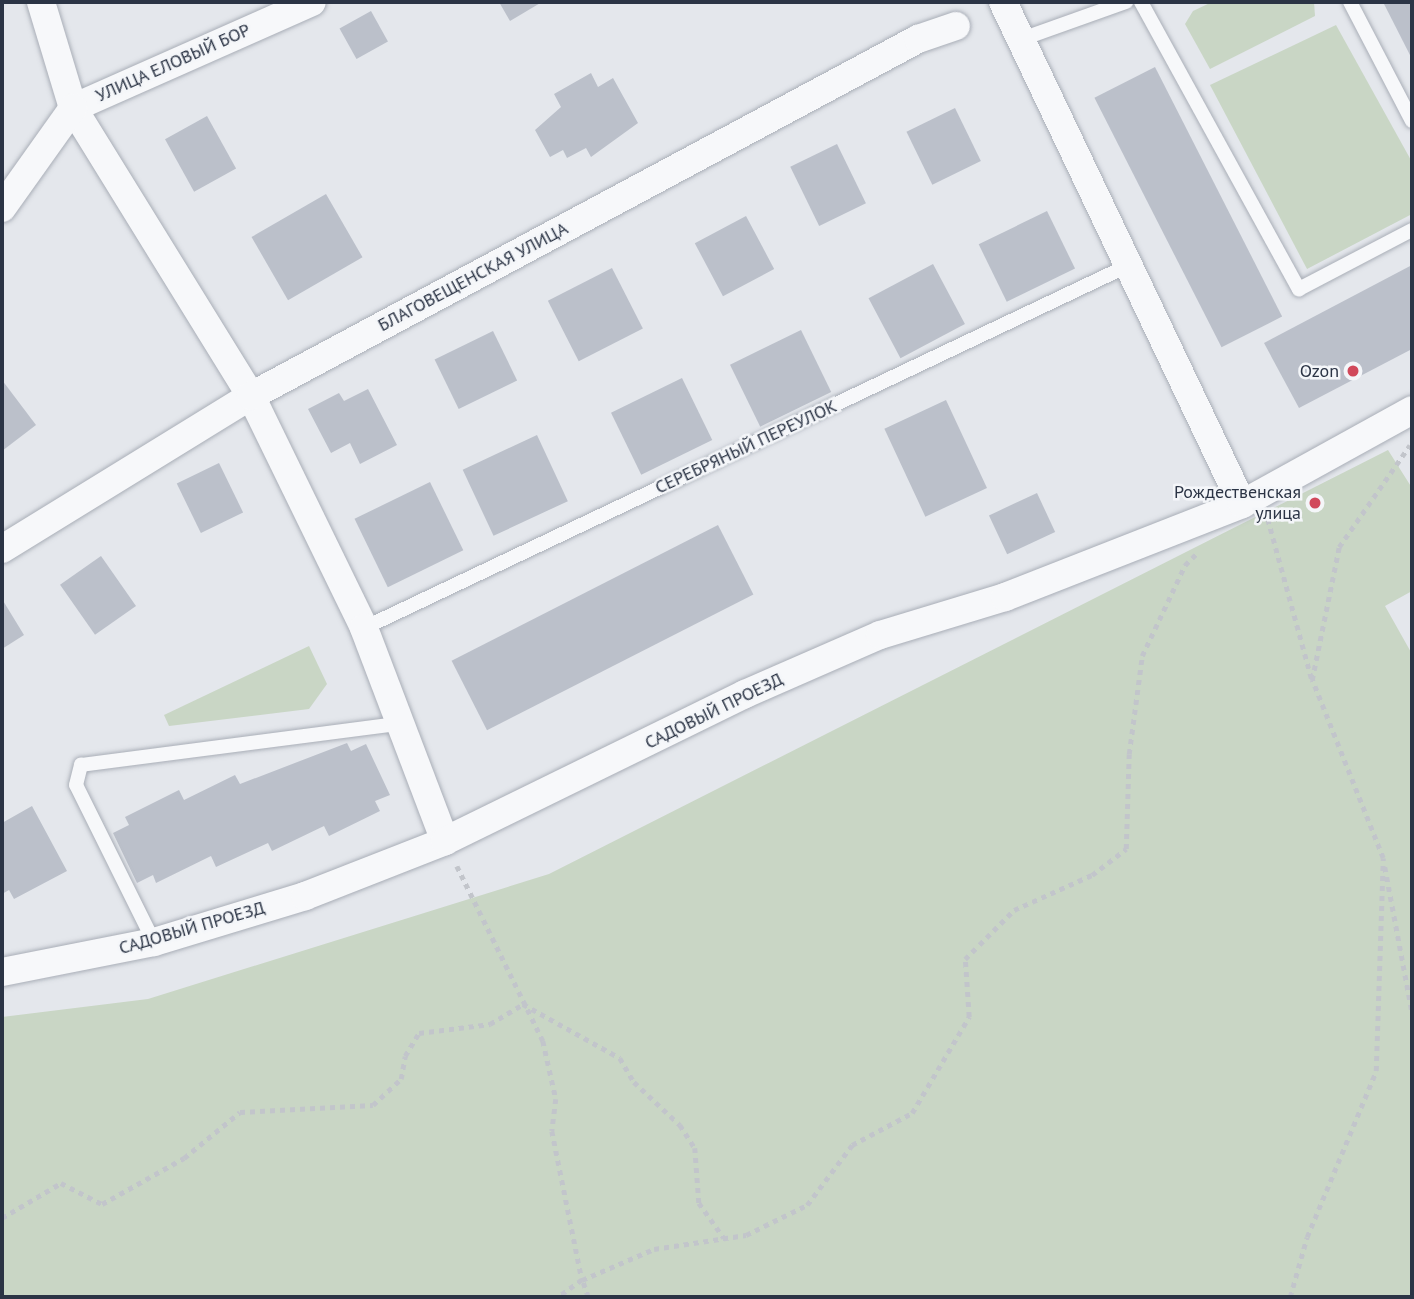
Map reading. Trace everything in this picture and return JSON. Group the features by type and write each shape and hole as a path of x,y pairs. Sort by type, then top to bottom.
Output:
{"street":[{"path":"41,2 73,108 251,396 364,628 403,723 445,841"},
{"name":"УЛИЦА ЕЛОВЫЙ БОР","path":"73,108 312,2"},
{"path":"1003,2 1128,266 1251,499"},
{"name":"БЛАГОВЕЩЕНСКАЯ УЛИЦА","path":"2,549 251,396 918,39 956,26"},
{"path":"2,208 73,108"},
{"name":"САДОВЫЙ ПРОЕЗД","path":"2,972 154,942 305,896 445,841 745,694 880,635 1005,597 1251,499 1412,410"}],"lane":[{"path":"1019,40 1126,2"},
{"path":"1142,2 1299,289 1412,230"},
{"path":"1350,2 1412,121"},
{"name":"СЕРЕБРЯНЫЙ ПЕРЕУЛОК","path":"364,628 1128,266"},
{"path":"154,942 74,780 81,765 403,723"}],"path":[{"path":"1312,680 1339,547 1412,441"},
{"path":"1251,499 1312,680 1383,858 1412,1011"},
{"path":"559,1297 582,1280 654,1249 746,1235 807,1205 852,1145 912,1113 969,1017 965,959 1014,910 1092,876 1126,849 1129,754 1142,656 1185,565 1204,547"},
{"path":"445,841 543,1041 556,1099 552,1131 582,1280 588,1297"},
{"path":"1290,1297 1307,1237 1376,1071 1383,858"},
{"path":"523,1004 620,1058 634,1082 680,1125 695,1148 699,1203 724,1238"},
{"path":"2,1217 61,1183 102,1203 184,1158 240,1112 373,1105 401,1079 405,1056 419,1033 490,1024 523,1004"}],"green space":[{"path":"1212,2 1314,2 1315,16 1210,69 1185,24 1193,11"},
{"path":"1336,25 1412,162 1412,214 1307,269 1210,85"},
{"path":"1388,450 1412,488 1412,591 1385,606 1412,654 1412,1297 2,1297 2,1017 148,999 549,874"},
{"path":"309,646 327,684 309,709 169,726 164,715"}],"building":[{"path":"499,2 542,2 510,21"},
{"path":"1383,2 1412,2 1412,59"},
{"path":"371,11 388,42 356,59 340,28"},
{"path":"1155,67 1282,316 1222,347 1094,98"},
{"path":"591,73 598,87 613,78 638,123 591,157 586,148 567,158 563,150 550,157 535,130 561,107 554,94"},
{"path":"955,108 981,161 932,185 906,132"},
{"path":"207,116 236,168 194,192 165,139"},
{"path":"837,144 866,203 819,226 790,167"},
{"path":"326,194 362,257 288,300 252,237"},
{"path":"1047,211 1075,269 1007,302 979,244"},
{"path":"746,216 774,269 723,296 695,243"},
{"path":"933,264 965,324 900,358 869,298"},
{"path":"1412,265 1412,349 1299,408 1264,343"},
{"path":"612,268 643,329 579,361 548,301"},
{"path":"801,330 831,392 760,427 730,365"},
{"path":"493,331 517,380 459,409 435,359"},
{"path":"682,378 712,440 641,475 611,413"},
{"path":"2,380 36,425 2,451"},
{"path":"368,389 397,445 360,464 350,443 331,453 308,409 339,393 344,401"},
{"path":"946,400 987,488 925,517 884,429"},
{"path":"537,435 568,501 494,536 463,470"},
{"path":"219,463 243,512 201,533 177,484"},
{"path":"430,482 463,550 388,587 355,519"},
{"path":"1037,493 1055,532 1007,554 989,515"},
{"path":"718,525 753,594 487,730 452,661"},
{"path":"101,556 136,606 95,635 60,585"},
{"path":"2,599 24,635 2,649"},
{"path":"347,743 351,751 366,744 390,795 375,801 380,811 329,836 324,826 272,851 268,843 216,867 211,856 156,883 153,875 137,883 113,833 129,825 125,817 179,790 184,800 235,775 240,784"},
{"path":"32,806 67,871 14,899 9,890 2,894 2,823"}],"place":[{"name":"Ozon","path":"1353,371"},
{"name":"Рождественская улица","path":"1315,503"}]}
